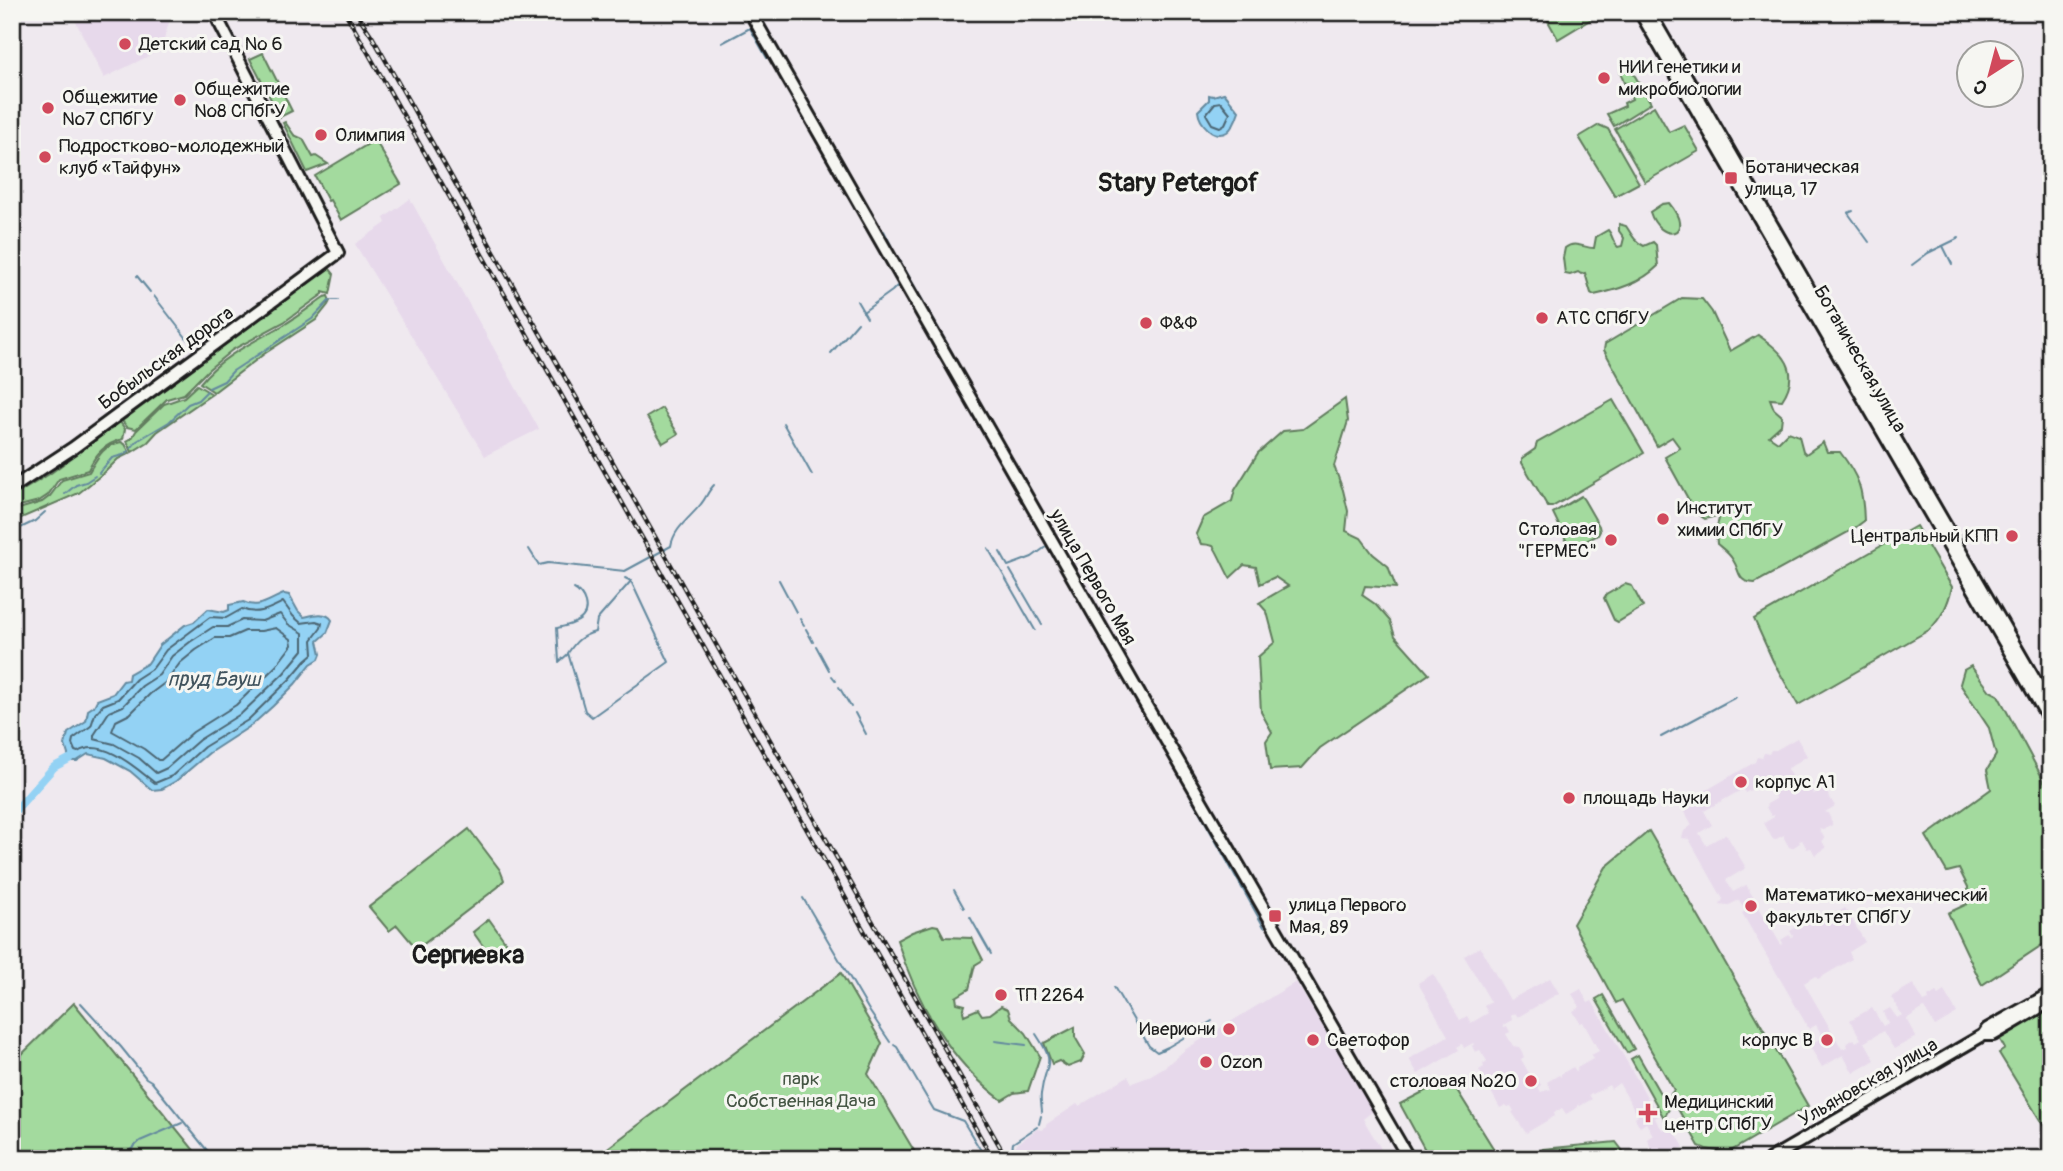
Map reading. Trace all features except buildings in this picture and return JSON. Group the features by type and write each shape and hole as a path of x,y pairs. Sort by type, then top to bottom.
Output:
{"street":[{"name":"Бобыльская дорога","path":"12,488 79,444 338,253 214,12"},
{"name":"улица Первого Мая","path":"750,12 1409,1159"},
{"name":"Ботаническая улица","path":"1640,12 2051,723"},
{"name":"Ботаническая улица","path":"1649,12 2051,708"},
{"name":"Ульяновская улица","path":"1770,1159 2051,993"},
{"name":"Ульяновская улица","path":"1983,1035 1993,1035 2051,1001"}],"shaded area":[{"name":"Детский сад № 6","path":"71,12 172,12 161,50 104,78"},
{"path":"410,199 539,429 485,456 355,244 386,223 384,218"},
{"name":"Математико-механический факультет СПбГУ","path":"1797,738 1807,756 1787,769 1797,786 1809,782 1814,794 1824,788 1835,806 1825,812 1828,813 1832,825 1823,830 1819,829 1825,839 1822,841 1826,848 1815,855 1811,848 1807,849 1802,840 1792,848 1784,835 1774,840 1772,838 1764,823 1774,817 1766,807 1776,799 1765,781 1745,793 1743,789 1704,811 1712,825 1699,833 1706,845 1726,834 1746,868 1726,880 1733,892 1746,885 1781,945 1781,940 1789,935 1793,936 1790,931 1819,914 1825,911 1829,918 1845,908 1865,942 1849,952 1852,959 1818,979 1815,976 1804,983 1842,1049 1854,1039 1856,1042 1861,1039 1850,1020 1872,1008 1883,1026 1888,1023 1883,1012 1890,1008 1897,1018 1902,1015 1891,997 1913,984 1924,1002 1936,992 1938,995 1944,991 1957,1013 1935,1026 1924,1008 1906,1019 1916,1037 1894,1049 1883,1031 1865,1042 1875,1060 1853,1073 1843,1055 1822,1067 1809,1045 1823,1037 1816,1025 1809,1029 1742,913 1746,911 1739,900 1727,906 1720,905 1723,899 1689,839 1682,838 1684,831 1692,825 1681,805 1755,762 1757,757 1762,758 1764,753 1769,754 1771,750"},
{"path":"1480,947 1510,1000 1550,978 1559,993 1518,1017 1515,1013 1511,1016 1512,1020 1503,1025 1507,1026 1510,1032 1506,1034 1513,1046 1519,1047 1524,1057 1521,1059 1531,1077 1535,1075 1541,1085 1538,1087 1541,1092 1551,1089 1547,1082 1559,1075 1561,1077 1561,1074 1573,1067 1578,1070 1577,1068 1593,1059 1591,1055 1599,1051 1583,1022 1580,1023 1573,1011 1580,1007 1572,994 1581,989 1588,1003 1592,1001 1658,1116 1655,1118 1658,1124 1663,1130 1671,1125 1684,1147 1663,1159 1657,1153 1654,1155 1647,1139 1653,1135 1646,1123 1640,1127 1635,1118 1638,1116 1619,1083 1611,1089 1609,1085 1591,1093 1589,1095 1592,1099 1580,1106 1578,1103 1578,1107 1566,1114 1562,1108 1554,1113 1555,1116 1526,1133 1511,1106 1500,1108 1479,1070 1487,1061 1480,1050 1475,1052 1473,1043 1464,1048 1462,1044 1457,1047 1459,1050 1418,1074 1409,1059 1448,1036 1418,983 1433,974 1460,1020 1467,1016 1471,1023 1488,1013 1484,1006 1491,1002 1464,956"},
{"path":"1296,982 1373,1111 1363,1119 1387,1159 1019,1159 1013,1149 1037,1129 1043,1130 1047,1124 1077,1104 1079,1106 1128,1076 1132,1083 1146,1078 1186,1049"}],"green space":[{"path":"1543,12 1603,12 1558,39"},
{"path":"263,53 292,111 280,117 250,59"},
{"path":"1629,66 1651,103 1614,126 1607,114 1625,106 1624,103 1632,99 1620,71"},
{"path":"1654,106 1669,132 1684,125 1699,151 1645,182 1615,129"},
{"path":"285,122 294,135 303,139 313,157 316,156 328,164 307,172 283,123"},
{"path":"1599,125 1608,129 1639,183 1615,196 1579,137"},
{"path":"375,140 401,184 341,220 315,176"},
{"path":"1669,203 1677,214 1679,223 1674,232 1661,229 1650,212"},
{"path":"1619,224 1626,226 1644,246 1653,242 1656,245 1658,266 1628,285 1594,295 1585,273 1565,274 1565,248 1576,244 1594,248 1596,237 1608,230 1616,245 1622,246 1624,238 1619,231"},
{"path":"329,268 334,274 330,294 323,292 284,322 232,350 184,394 167,399 136,429 127,427 122,421"},
{"path":"328,296 328,305 316,320 264,354 214,392 200,383 228,357"},
{"path":"1682,298 1702,299 1712,312 1730,351 1758,335 1782,355 1790,371 1790,380 1782,400 1770,399 1774,409 1782,416 1781,425 1769,436 1778,442 1788,432 1799,436 1806,454 1823,442 1827,452 1840,452 1856,476 1861,492 1864,521 1755,583 1745,581 1740,576 1726,551 1717,544 1716,530 1720,515 1705,519 1696,513 1665,457 1680,448 1672,437 1657,446 1604,350 1605,344"},
{"path":"197,385 212,394 132,452 127,441 136,431 164,404 184,397"},
{"path":"1345,399 1348,421 1334,466 1348,511 1346,531 1361,538 1373,554 1388,566 1396,588 1365,586 1362,595 1375,604 1390,621 1395,636 1429,674 1320,748 1302,768 1270,770 1266,741 1272,732 1261,712 1258,657 1275,642 1267,612 1259,603 1288,586 1275,577 1260,584 1256,567 1244,565 1230,578 1214,548 1201,544 1196,534 1203,518 1232,501 1235,490 1258,453 1283,431 1303,429"},
{"path":"1613,400 1644,453 1548,507 1522,463 1522,458 1535,449 1537,443"},
{"path":"662,408 678,434 663,443 647,417"},
{"path":"120,422 125,429 123,439 102,450 88,470 59,479 48,495 39,501 12,508 12,497 51,473"},
{"path":"121,442 130,453 118,459 79,493 12,522 12,511 42,502 62,480 89,472 105,449"},
{"path":"1581,496 1600,531 1598,535 1573,548 1567,542 1553,513"},
{"path":"1916,526 1952,587 1941,615 1929,630 1798,705 1773,661 1754,619"},
{"path":"1625,584 1632,586 1643,607 1618,622 1614,620 1604,598"},
{"path":"1971,666 1990,691 1998,695 2051,794 2051,939 1982,985 1948,913 1967,904 1968,887 1959,869 1947,872 1926,836 1991,789 1987,770 1996,755 1989,728 1960,684 1964,670"},
{"path":"469,829 500,870 504,880 417,949 397,925 389,931 369,907"},
{"path":"1649,831 1808,1106 1729,1152 1699,1146 1670,1095 1674,1090 1622,1000 1616,1003 1573,924 1606,867"},
{"path":"489,919 509,947 493,960 473,932"},
{"path":"933,925 938,926 944,937 972,938 983,960 975,965 969,989 956,997 957,1003 965,1005 964,1015 978,1009 982,1015 990,1014 1001,1006 1008,1009 1011,1018 1026,1033 1040,1056 1028,1091 1014,1093 1002,1100 966,1068 937,1029 914,985 897,940"},
{"name":"парк Собственная Дача","path":"841,973 882,1043 868,1074 919,1159 593,1159"},
{"path":"1603,995 1634,1049 1627,1053 1596,999"},
{"path":"74,1003 201,1159 12,1159 12,1064"},
{"path":"2051,1007 2051,1138 1999,1053 2005,1049 1998,1036"},
{"path":"1075,1027 1075,1037 1085,1054 1081,1062 1068,1067 1059,1061 1052,1064 1044,1043"},
{"path":"1638,1055 1669,1109 1664,1118 1631,1059"},
{"path":"1446,1080 1455,1087 1500,1159 1430,1159 1400,1104"},
{"path":"1616,1142 1629,1159 1529,1159 1543,1149"}],"water":[{"path":"1224,93 1239,111 1229,130 1217,134 1204,125 1198,111 1209,100 1209,95"},
{"name":"пруд Бауш","path":"284,594 289,595 304,617 323,615 332,620 327,633 318,641 321,654 319,659 252,725 209,753 176,781 162,789 152,790 130,771 106,758 88,754 77,761 70,761 65,745 68,733 86,721 88,710 97,700 113,694 123,681 128,680 129,674 148,663 160,645 185,625 194,622 208,609 224,612 229,610 229,605 243,602 259,604"}],"waterway":[{"path":"1912,12 1923,12"},
{"path":"722,43 750,28 767,58"},
{"path":"1853,211 1848,213 1869,242"},
{"path":"884,231 892,247"},
{"path":"1912,265 1928,253 1959,238"},
{"path":"1943,246 1952,264"},
{"path":"898,257 953,354"},
{"path":"137,276 150,292"},
{"path":"863,312 899,284"},
{"path":"154,296 188,340"},
{"path":"209,388 224,381 233,371 312,319 330,300"},
{"path":"332,300 338,300"},
{"path":"857,301 867,318"},
{"path":"831,353 858,322"},
{"path":"131,448 207,391"},
{"path":"783,423 812,475"},
{"path":"99,473 112,458 129,451"},
{"path":"65,494 95,476"},
{"path":"529,549 539,565 548,563 625,571 671,546 679,528 714,485"},
{"path":"12,532 35,521 45,512"},
{"path":"1000,552 1008,566 1032,557 1047,546"},
{"path":"988,548 1035,630"},
{"path":"1010,570 1042,625"},
{"path":"625,578 631,581 597,620 595,632 579,640 568,653 585,711 592,717 669,662 631,581"},
{"path":"779,580 796,612"},
{"path":"568,654 559,662 557,628 578,621 586,609 582,596 574,589"},
{"path":"800,619 804,625"},
{"path":"806,629 813,642"},
{"path":"816,646 829,670"},
{"path":"832,676 836,681"},
{"path":"839,687 851,707"},
{"path":"1661,737 1736,697"},
{"path":"855,713 866,734"},
{"path":"12,814 54,767 69,759"},
{"path":"1190,795 1264,927"},
{"path":"954,890 964,908"},
{"path":"803,898 890,1042"},
{"path":"970,917 991,954"},
{"path":"1114,987 1149,1046 1157,1052 1212,1021"},
{"path":"81,1003 151,1081 214,1159"},
{"path":"1036,1034 1048,1059 1041,1094 1042,1112"},
{"path":"995,1041 1026,1045"},
{"path":"894,1045 934,1110 963,1121 986,1159"},
{"path":"1039,1124 1041,1116"},
{"path":"121,1159 140,1141 182,1123"},
{"path":"1016,1159 1012,1150 1013,1143 1037,1127"}],"railway":[{"path":"345,12 993,1159"},
{"path":"356,12 1007,1159"}],"place":[{"name":"Детский сад № 6","path":"125,44"},
{"name":"НИИ генетики и микробиологии","path":"1604,78"},
{"name":"Общежитие №8 СПбГУ","path":"180,100"},
{"name":"Общежитие №7 СПбГУ","path":"48,108"},
{"name":"Олимпия","path":"321,135"},
{"name":"Подростково-молодежный клуб «Тайфун»","path":"45,157"},
{"name":"Ботаническая улица, 17","path":"1731,178"},
{"name":"АТС СПбГУ","path":"1542,318"},
{"name":"Ф&Ф","path":"1146,323"},
{"name":"Институт химии СПбГУ","path":"1663,519"},
{"name":"Центральный КПП","path":"2012,536"},
{"name":"Столовая \"ГЕРМЕС\"","path":"1611,540"},
{"name":"корпус А1","path":"1741,782"},
{"name":"площадь Науки","path":"1569,798"},
{"name":"Математико-механический факультет СПбГУ","path":"1751,906"},
{"name":"улица Первого Мая, 89","path":"1275,916"},
{"name":"ТП 2264","path":"1001,995"},
{"name":"Ивериони","path":"1229,1029"},
{"name":"Светофор","path":"1313,1040"},
{"name":"корпус В","path":"1827,1040"},
{"name":"Ozon","path":"1206,1062"},
{"name":"столовая №20","path":"1531,1081"},
{"name":"Медицинский центр СПбГУ","path":"1648,1113"}],"district":[{"name":"Stary Petergof","path":"1178,183"},
{"name":"Сергиевка","path":"468,955"}]}
